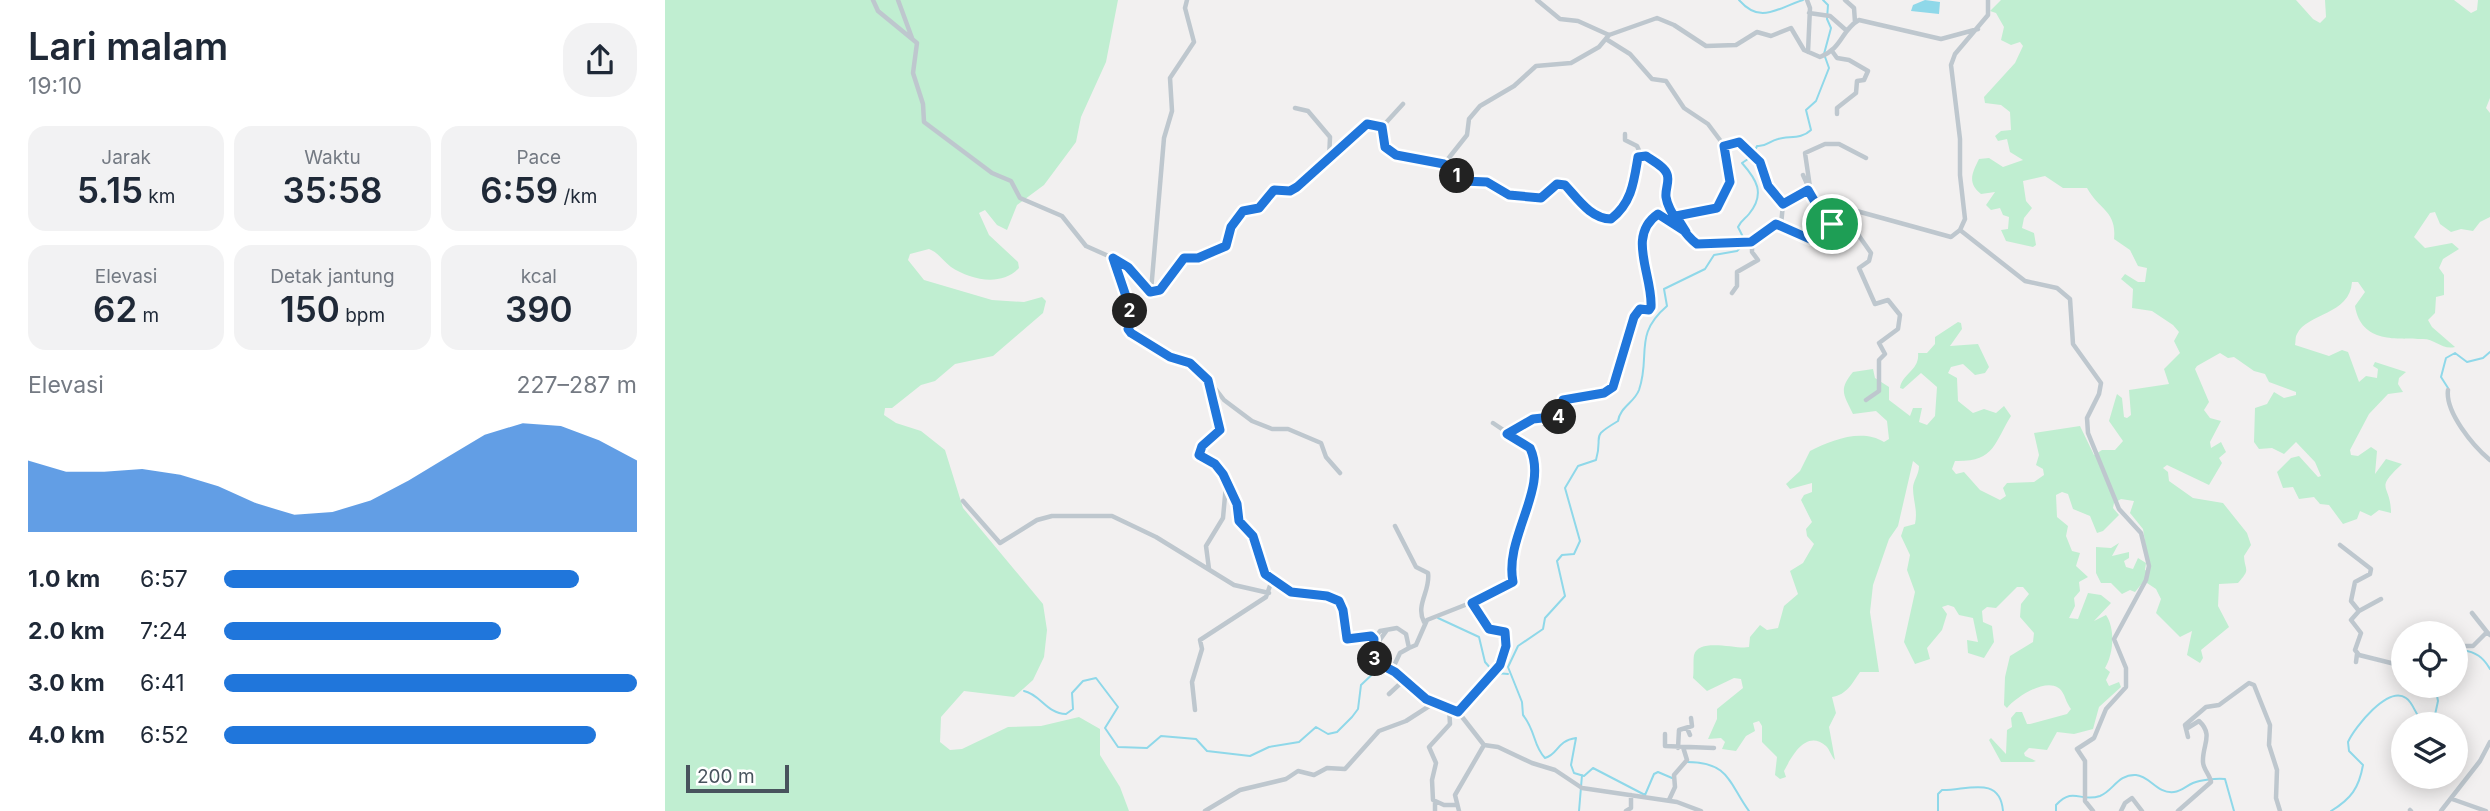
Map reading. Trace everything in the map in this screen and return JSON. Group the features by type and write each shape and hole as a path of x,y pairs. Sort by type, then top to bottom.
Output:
{"street":[{"path":"873,0 879,11 918,46 913,73 923,104 924,122 992,173 1011,181 1020,198 1062,216 1086,246 1128,267 1150,292"},
{"path":"898,0 912,39"},
{"path":"1150,292 1164,138 1172,111 1170,78 1194,42 1184,4 1187,0"},
{"path":"1537,0 1560,19 1578,21 1607,37 1630,54 1652,79 1666,81 1684,108 1708,124 1724,146 1730,182 1721,204 1713,211 1676,216"},
{"path":"1807,0 1808,53"},
{"path":"1845,0 1854,8 1855,23"},
{"path":"1625,134 1625,141 1637,146 1641,155 1666,170 1666,198 1686,232 1697,244 1752,242 1774,224 1808,239 1848,211 1863,211 1951,237 1960,230 1965,219 1960,175 1962,152 1951,65 1955,54 1980,28 1988,15 1988,0"},
{"path":"1809,13 1830,16 1847,32"},
{"path":"1444,164 1467,135 1469,119 1480,106 1514,86 1536,66 1571,63 1599,47 1607,37 1657,18 1674,25 1701,45 1731,46 1757,32 1771,36 1791,28 1808,53 1820,57 1840,45 1847,32 1859,20 1941,39 1980,28"},
{"path":"1832,51 1837,58 1849,60 1868,72 1864,80 1857,81 1856,93 1839,107 1837,114"},
{"path":"1382,127 1403,104"},
{"path":"1294,108 1308,111 1330,137 1329,161"},
{"path":"1150,292 1164,288 1184,258 1198,258 1226,246 1231,227 1243,211 1259,208 1274,190 1290,191 1297,187 1367,124 1382,127"},
{"path":"1382,127 1385,147 1389,151 1444,164 1463,181 1497,185 1509,195 1541,198 1557,184 1565,185 1597,217 1611,219 1631,194 1638,157 1641,155"},
{"path":"1724,146 1739,142 1760,162 1768,186 1783,204 1781,225"},
{"path":"1808,190 1810,178 1804,153 1831,144 1846,146 1866,158"},
{"path":"1803,175 1819,209 1832,224"},
{"path":"1783,204 1808,190"},
{"path":"1507,434 1533,419 1562,415 1563,400 1604,393 1613,387 1634,317 1640,309 1651,308 1650,287 1641,246 1645,227 1658,214 1686,232"},
{"path":"1839,217 1857,233 1871,253 1869,261 1859,268 1875,304 1888,300 1900,315 1898,329 1879,343 1885,354 1879,360 1882,374 1879,391 1866,400"},
{"path":"1960,230 2025,281 2057,288 2070,299 2073,344 2101,383 2099,394 2087,418 2088,433 2119,509 2141,533 2147,553 2146,580 2114,639 2126,668 2125,690 2106,709 2094,738 2077,748 2085,761 2085,798 2094,811"},
{"path":"1732,293 1737,286 1737,272 1758,260 1752,250 1752,242"},
{"path":"1113,258 1133,317 1128,329 1131,333 1170,357 1190,363 1224,400 1252,421 1272,429 1288,429 1319,442 1325,457 1340,473"},
{"path":"1210,383 1220,430 1202,446 1199,455 1217,466 1237,504 1239,521 1253,536 1262,570 1291,592 1327,596 1339,601 1343,610 1346,638 1359,639 1370,635 1374,639"},
{"path":"2448,390 2448,404 2459,419 2463,432 2489,460 2490,467"},
{"path":"1552,426 1555,417"},
{"path":"1424,622 1472,603 1513,582 1513,546 1527,510 1535,466 1530,448 1493,423"},
{"path":"1544,424 1552,426 1557,432"},
{"path":"1209,570 1206,546 1223,518 1226,483"},
{"path":"963,501 1000,543 1037,520 1052,516 1106,515 1156,537 1240,587 1269,593"},
{"path":"1392,670 1400,653 1417,642 1424,622 1421,609 1430,584 1428,573 1415,565 1395,526"},
{"path":"2340,545 2372,569 2355,582 2351,601 2359,611"},
{"path":"1195,710 1192,682 1202,649 1200,640 1269,593 1272,580"},
{"path":"2355,662 2355,649 2361,633 2351,620 2359,611 2381,599"},
{"path":"1458,712 1499,665 1506,646 1505,632 1489,629 1472,603"},
{"path":"2468,646 2473,646 2488,634 2472,613"},
{"path":"1363,664 1367,661 1374,639 1380,631 1397,628 1406,634 1409,648"},
{"path":"1373,648 1388,629"},
{"path":"1374,639 1376,662 1392,670 1434,703 1458,712 1484,745 1498,747 1559,771 1580,787 1669,800 1701,811"},
{"path":"2357,654 2391,663"},
{"path":"1388,694 1403,681"},
{"path":"2188,737 2185,725 2206,707 2218,705 2248,683 2253,685 2265,705 2270,724 2269,745 2277,771 2276,798 2280,811"},
{"path":"1205,811 1240,790 1286,779 1298,771 1314,775 1327,768 1345,769 1379,731 1406,721 1434,703"},
{"path":"1435,811 1432,780 1436,764 1429,747 1450,724 1449,707"},
{"path":"1669,800 1676,782 1674,776 1687,760 1680,748 1679,729 1692,726 1691,718"},
{"path":"2178,811 2201,794 2211,778 2203,764 2205,744 2208,742 2206,730 2199,721 2186,729"},
{"path":"1687,728 1690,735"},
{"path":"1665,734 1665,745 1714,748"},
{"path":"2441,811 2487,754 2490,742"},
{"path":"1459,811 1456,793 1484,745"},
{"path":"1626,811 1631,808 1631,795"},
{"path":"2121,811 2125,803 2132,798 2142,811"},
{"path":"2452,799 2485,810 2490,804"},
{"path":"1435,803 1456,804"}],"green space":[{"path":"665,0 1118,0 1106,62 1081,117 1076,142 1044,185 1017,205 1007,230 997,225 985,210 979,213 989,235 1018,262 1019,268 1004,278 986,280 959,272 929,249 910,254 908,260 924,280 992,300 1024,302 1042,297 1046,301 1043,313 993,356 955,364 935,381 921,385 892,408 885,408 884,415 896,423 921,431 945,450 963,508 1043,604 1047,630 1044,657 1033,680 1014,697 964,691 941,717 940,742 950,750 962,749 1008,727 1041,726 1079,717 1100,729 1100,755 1120,787 1129,811 665,811"},
{"path":"2001,0 2296,0 2320,23 2326,17 2325,0 2454,0 2471,13 2477,10 2478,0 2490,0 2490,98 2486,108 2490,113 2490,217 2480,222 2473,231 2461,229 2451,232 2440,224 2435,212 2430,213 2414,237 2425,248 2452,243 2459,249 2443,259 2439,268 2444,275 2444,295 2436,297 2435,313 2428,320 2432,327 2455,347 2446,347 2427,339 2392,338 2373,333 2359,318 2355,306 2365,292 2358,282 2352,282 2344,301 2302,327 2297,334 2295,345 2329,356 2342,350 2348,352 2359,382 2366,376 2377,378 2378,369 2373,366 2375,362 2406,372 2399,378 2398,384 2403,392 2388,394 2369,414 2350,450 2351,455 2358,456 2371,447 2377,451 2375,474 2386,459 2402,464 2386,483 2391,513 2379,510 2371,516 2360,511 2357,519 2343,524 2329,505 2320,504 2314,497 2299,499 2293,487 2283,488 2277,472 2291,458 2299,456 2318,477 2321,476 2315,462 2296,442 2284,454 2272,448 2259,449 2254,442 2255,408 2267,404 2274,392 2284,398 2296,395 2296,392 2269,382 2265,374 2254,371 2234,357 2228,358 2220,353 2197,366 2195,369 2209,402 2204,410 2210,418 2221,421 2210,442 2211,448 2221,442 2226,452 2219,458 2222,463 2209,485 2167,465 2163,468 2168,472 2169,481 2193,498 2223,503 2247,533 2251,545 2244,556 2245,575 2238,583 2219,584 2218,606 2229,627 2201,650 2203,658 2200,663 2187,655 2192,631 2180,637 2156,613 2161,599 2156,589 2144,581 2135,592 2130,590 2122,594 2111,583 2101,583 2096,573 2096,547 2111,548 2119,543 2112,556 2129,552 2129,558 2124,561 2126,567 2133,569 2138,558 2146,563 2145,570 2150,572 2143,529 2130,513 2134,501 2121,499 2114,503 2113,508 2119,515 2103,531 2097,533 2090,516 2073,509 2068,494 2062,492 2056,495 2057,517 2068,526 2066,536 2072,551 2080,553 2076,566 2088,577 2079,582 2080,591 2074,598 2075,606 2069,618 2078,619 2088,593 2101,595 2111,603 2094,621 2106,615 2109,621 2112,642 2105,668 2110,672 2106,680 2109,686 2119,682 2121,687 2099,707 2093,729 2074,734 2057,732 2047,750 2029,748 2024,753 2036,761 2033,762 2001,762 1989,740 1991,738 2006,754 2007,730 2012,727 2011,718 2016,712 2022,712 2027,724 2030,724 2067,714 2071,709 2059,688 2052,685 2035,688 2007,708 2004,705 2005,677 2010,656 2033,642 2034,633 2020,617 2021,604 2029,594 2023,587 2017,587 1996,608 1987,607 1982,611 1983,622 1992,626 1994,642 1984,658 1968,653 1967,640 1978,642 1973,618 1959,615 1954,607 1948,605 1942,607 1947,614 1942,630 1927,648 1930,659 1915,664 1904,642 1915,592 1907,570 1910,555 1901,536 1904,527 1915,524 1913,488 1919,466 1913,461 1898,526 1889,539 1873,585 1870,612 1879,672 1860,672 1846,691 1832,697 1836,713 1829,727 1835,760 1826,746 1819,742 1806,742 1787,765 1784,771 1786,777 1780,779 1775,775 1777,757 1762,742 1762,726 1759,721 1753,723 1755,731 1746,736 1736,751 1722,749 1725,742 1721,738 1708,739 1717,719 1717,709 1743,688 1741,679 1734,678 1707,691 1693,678 1694,655 1697,650 1710,645 1749,647 1750,637 1760,625 1767,630 1778,628 1784,606 1798,594 1790,571 1803,563 1814,544 1807,536 1806,529 1812,522 1801,500 1804,495 1812,492 1812,483 1790,489 1786,484 1800,471 1810,451 1847,437 1866,436 1884,442 1889,439 1887,421 1876,411 1853,414 1844,388 1853,372 1873,369 1875,378 1889,387 1889,400 1910,416 1913,408 1922,408 1919,422 1927,425 1935,416 1937,387 1921,373 1903,389 1900,388 1901,383 1914,368 1918,353 1927,353 1935,344 1935,337 1958,322 1961,323 1962,329 1950,346 1978,344 1989,367 1985,373 1975,375 1963,364 1951,367 1948,373 1957,378 1958,401 1973,413 1984,409 1996,413 2004,406 2011,416 1992,449 1978,458 1955,461 1952,469 1956,474 1964,472 1980,490 2000,500 2006,496 2003,488 2007,483 2034,482 2044,475 2043,469 2036,465 2039,455 2034,433 2080,426 2094,455 2102,450 2115,450 2123,441 2109,421 2117,394 2122,398 2124,417 2127,418 2131,415 2129,390 2169,384 2164,369 2180,353 2174,341 2179,332 2173,325 2152,311 2132,308 2133,289 2121,279 2125,274 2138,282 2145,282 2147,268 2138,266 2130,250 2114,239 2110,216 2087,188 2063,188 2045,176 2023,181 2026,201 2032,208 2024,218 2022,228 2034,233 2036,245 2033,247 2006,241 2001,230 2008,229 2009,217 2003,215 2000,208 1991,210 1986,205 1995,192 1981,194 1974,186 1973,173 1979,159 1989,158 2003,167 2023,160 2010,152 2007,139 1998,141 1995,136 2001,131 2011,130 2010,112 2001,105 1985,103 1984,97 2015,63 2023,46 2020,42 2011,45 2001,40 2004,27 1996,13 1990,11"}],"water":[{"path":"1925,0 1940,2 1939,14 1911,11 1913,5"}],"waterway":[{"path":"1739,0 1747,8 1762,13 1803,0"},
{"path":"1754,153 1757,146 1800,136 1811,130 1806,110 1816,101 1829,68 1824,54 1831,28 1827,19 1828,5 1823,0"},
{"path":"1744,239 1738,227 1754,206 1758,193 1755,181 1742,163 1751,157"},
{"path":"1672,778 1658,772 1654,774 1645,795 1593,768 1584,776 1574,773 1571,765 1576,738 1565,742 1545,758 1523,715 1522,702 1508,667 1518,646 1543,629 1545,618 1565,596 1557,561 1562,555 1574,554 1580,541 1565,488 1578,466 1596,460 1600,434 1618,421 1621,412 1639,390 1646,336 1650,326 1667,306 1664,289 1705,269 1714,255 1737,251 1743,245"},
{"path":"2448,388 2441,377 2446,358 2455,353 2467,362 2483,358 2490,352"},
{"path":"1438,618 1479,637 1485,662 1492,670"},
{"path":"2468,651 2482,658 2490,669"},
{"path":"1024,691 1054,711 1066,714 1073,709 1072,693 1083,681 1096,678 1118,707 1105,728 1118,747 1147,748 1161,736 1196,739 1207,751 1250,756 1269,747 1299,742 1316,727 1328,734 1337,732 1358,709 1361,685 1380,667"},
{"path":"1496,673 1508,674"},
{"path":"2331,811 2349,797 2359,780 2363,765 2349,751 2348,742 2357,727 2373,709 2390,697 2406,698 2416,712"},
{"path":"2436,712 2437,698"},
{"path":"1687,762 1701,763 1720,770 1727,776 1749,811"},
{"path":"1579,811 1582,775"},
{"path":"2056,811 2056,805 2062,799 2073,796 2100,796 2130,775 2141,776 2168,792 2179,791 2200,781 2225,779 2234,811"},
{"path":"1938,811 1938,794 1942,790 1980,787 1995,792 2003,811"}],"route":[{"path":"1832,224 1808,190 1783,204 1777,193 1768,186 1762,164 1739,142 1724,146 1730,182 1728,191 1717,208 1713,211 1676,216 1686,232 1658,214 1645,227 1641,246 1652,303 1649,310 1640,309 1634,317 1619,358 1613,387 1604,393 1563,400 1560,404 1561,416 1533,419 1520,429 1507,434 1530,448 1535,466 1527,510 1513,546 1513,582 1472,603 1489,629 1505,632 1503,639 1506,646 1499,665 1491,672 1486,684 1480,685 1472,693 1458,712 1426,699 1412,690 1395,672 1375,661 1374,639 1370,635 1348,640 1344,629 1343,605 1339,601 1327,596 1291,592 1265,574 1258,559 1253,536 1239,521 1237,504 1223,474 1214,463 1201,459 1199,455 1202,446 1212,440 1220,430 1209,381 1194,365 1170,357 1131,333 1128,329 1133,317 1113,258 1135,273 1150,292 1164,288 1184,258 1198,258 1226,246 1231,227 1243,211 1258,209 1274,190 1290,191 1297,187 1367,124 1373,123 1382,127 1385,147 1396,155 1444,164 1463,181 1477,180 1497,185 1509,195 1541,198 1557,184 1565,185 1597,217 1604,219 1611,219 1625,204 1634,184 1638,157 1646,156 1666,170 1666,198 1671,208 1676,216 1681,223 1686,232 1697,244 1754,242 1776,224 1810,239 1832,224"}]}
